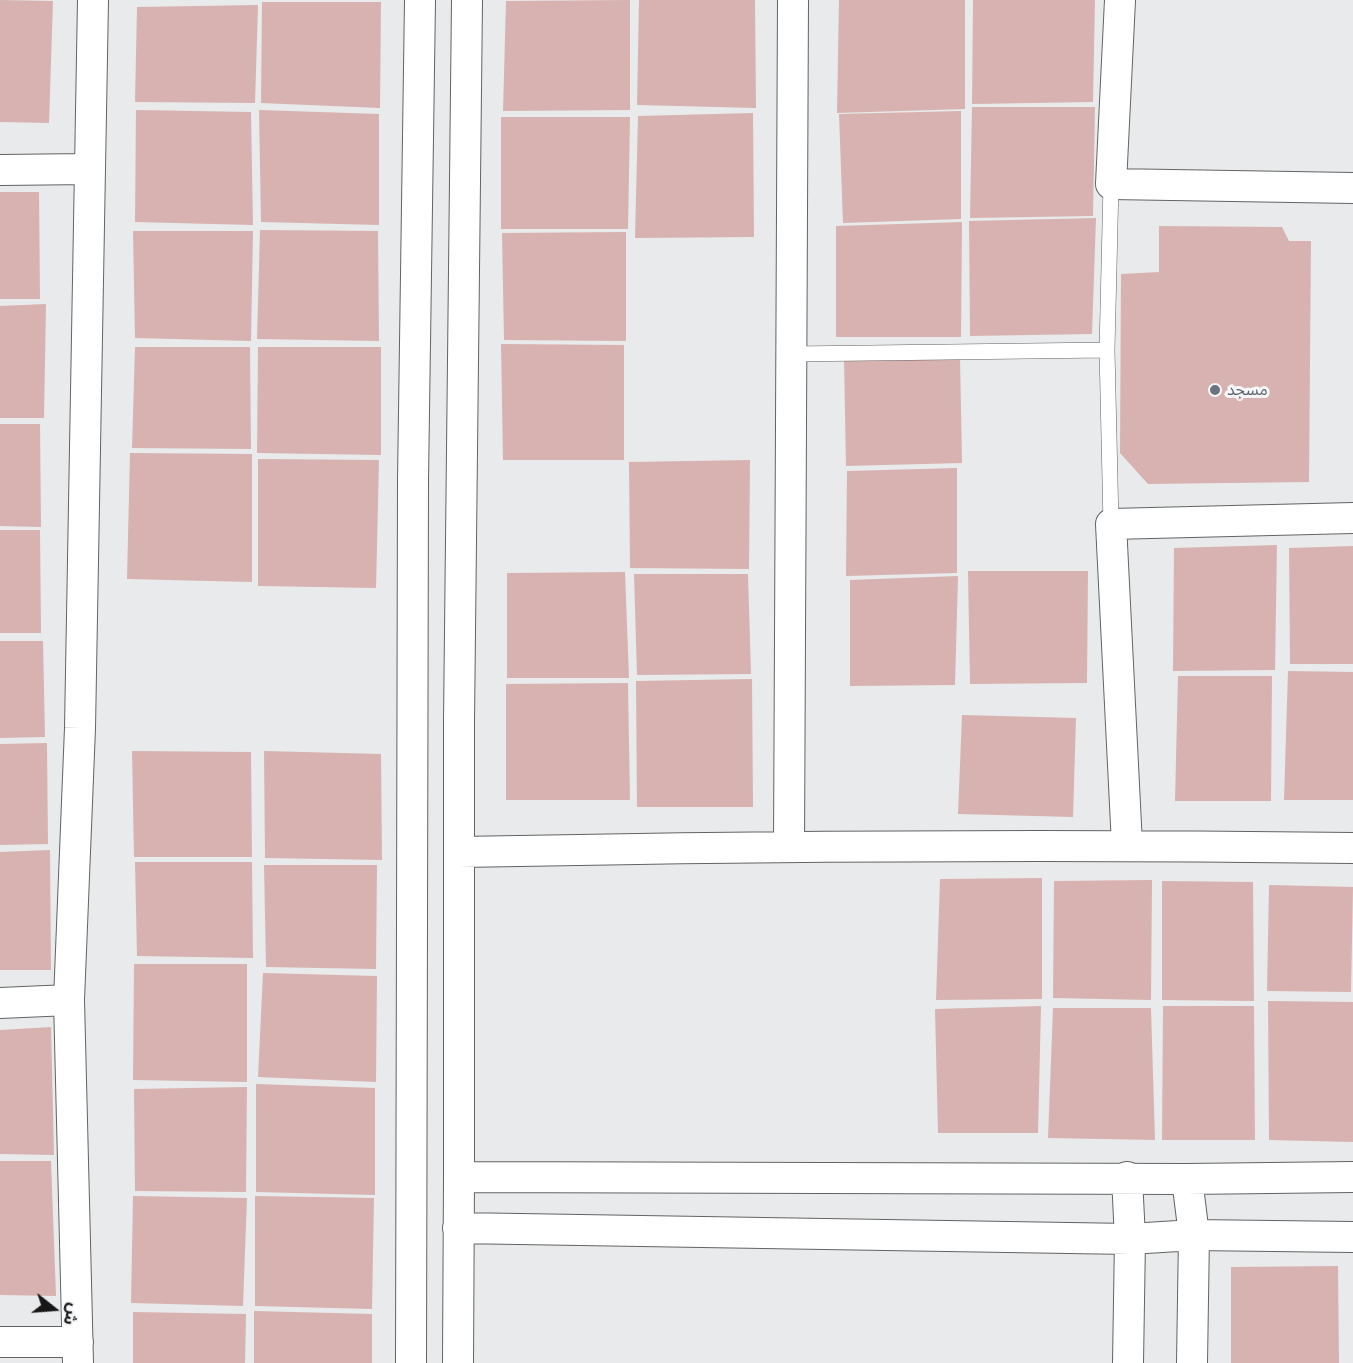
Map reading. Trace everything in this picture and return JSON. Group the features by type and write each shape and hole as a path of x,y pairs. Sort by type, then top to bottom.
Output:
{"street":[{"path":"0,1342 78,1352 69,1000 80,728 93,0"},
{"path":"411,1363 413,480 420,0"},
{"path":"458,1363 459,852 467,0"},
{"path":"789,846 793,0"},
{"path":"1120,0 1111,184 1353,188"},
{"path":"0,170 89,169"},
{"path":"1127,845 1111,524 1353,518"},
{"path":"459,852 789,846 1127,845 1353,848"},
{"path":"0,1003 69,1000"},
{"path":"459,1177 1187,1179 1353,1177"},
{"path":"1127,1178 1130,1239 1128,1363"},
{"path":"1187,1179 1194,1235 1192,1363"},
{"path":"458,1228 1130,1239 1194,1235 1353,1237"}],"lane":[{"path":"1111,184 1107,350 1111,524"},
{"path":"792,354 1107,350"}],"building":[{"path":"0,0 53,1 49,123 0,122"},
{"path":"630,0 630,110 503,111 506,1"},
{"path":"639,0 755,0 756,108 637,105"},
{"path":"839,0 965,0 965,109 837,113"},
{"path":"973,0 1095,0 1093,102 972,104"},
{"path":"262,2 381,2 380,108 261,103"},
{"path":"258,5 255,103 135,102 137,7"},
{"path":"972,107 1095,107 1093,216 970,218"},
{"path":"136,110 251,112 253,225 135,222"},
{"path":"259,110 379,114 379,225 261,222"},
{"path":"961,111 961,219 843,223 839,114"},
{"path":"753,113 754,237 635,238 638,116"},
{"path":"501,117 630,117 628,229 501,229"},
{"path":"0,192 39,192 40,299 0,299"},
{"path":"1096,218 1092,334 970,336 969,221"},
{"path":"962,222 961,337 836,337 836,226"},
{"name":"مسجد","path":"1159,226 1282,227 1289,241 1311,241 1309,482 1148,484 1120,453 1121,274 1159,272"},
{"path":"260,230 378,231 379,341 257,339"},
{"path":"133,231 253,231 251,341 135,338"},
{"path":"626,232 626,341 504,340 502,233"},
{"path":"46,304 44,418 0,418 0,306"},
{"path":"501,344 624,345 624,460 503,460"},
{"path":"135,347 250,347 251,449 132,448"},
{"path":"258,347 381,347 381,455 257,453"},
{"path":"960,357 962,463 846,466 844,358"},
{"path":"0,424 40,424 41,527 0,526"},
{"path":"130,453 252,454 252,582 127,579"},
{"path":"258,459 379,460 376,588 258,586"},
{"path":"750,460 749,569 630,568 629,462"},
{"path":"957,468 957,573 846,576 847,471"},
{"path":"0,530 40,530 41,633 0,633"},
{"path":"1277,545 1275,670 1173,671 1174,548"},
{"path":"1353,546 1353,664 1290,664 1289,548"},
{"path":"968,571 1088,571 1087,683 970,684"},
{"path":"625,572 629,678 507,678 507,573"},
{"path":"634,574 748,574 751,674 637,675"},
{"path":"958,576 955,685 850,686 850,580"},
{"path":"0,641 43,641 45,737 0,738"},
{"path":"1288,671 1353,672 1353,800 1284,800"},
{"path":"1178,676 1272,676 1271,801 1175,801"},
{"path":"752,679 753,807 637,807 636,681"},
{"path":"628,683 630,800 506,800 506,684"},
{"path":"962,715 1076,718 1073,817 958,814"},
{"path":"47,743 48,844 0,845 0,744"},
{"path":"132,751 251,752 252,857 134,857"},
{"path":"264,751 381,754 382,860 265,858"},
{"path":"50,850 51,970 0,970 0,852"},
{"path":"135,862 252,862 253,958 137,956"},
{"path":"264,865 377,865 376,969 266,967"},
{"path":"1042,878 1042,999 936,1000 940,879"},
{"path":"1152,880 1151,1000 1053,998 1054,881"},
{"path":"1162,881 1253,882 1254,1001 1162,1000"},
{"path":"1269,885 1353,887 1351,992 1267,991"},
{"path":"134,964 247,964 247,1082 133,1080"},
{"path":"263,973 377,976 376,1082 258,1077"},
{"path":"1268,1001 1353,1002 1353,1142 1269,1140"},
{"path":"1041,1006 1038,1133 938,1133 935,1009"},
{"path":"1163,1006 1254,1006 1255,1140 1162,1140"},
{"path":"1053,1008 1151,1008 1155,1140 1048,1138"},
{"path":"51,1027 54,1155 0,1154 0,1030"},
{"path":"256,1084 375,1088 375,1195 256,1192"},
{"path":"247,1087 246,1192 135,1191 134,1089"},
{"path":"0,1161 51,1161 56,1296 0,1295"},
{"path":"133,1196 247,1198 243,1306 131,1303"},
{"path":"255,1196 374,1198 372,1309 255,1306"},
{"path":"1338,1266 1339,1363 1231,1363 1231,1267"},
{"path":"254,1311 372,1314 372,1363 254,1363"},
{"path":"133,1312 246,1314 245,1363 133,1363"}],"place":[{"name":"مسجد","path":"1215,390"}]}
